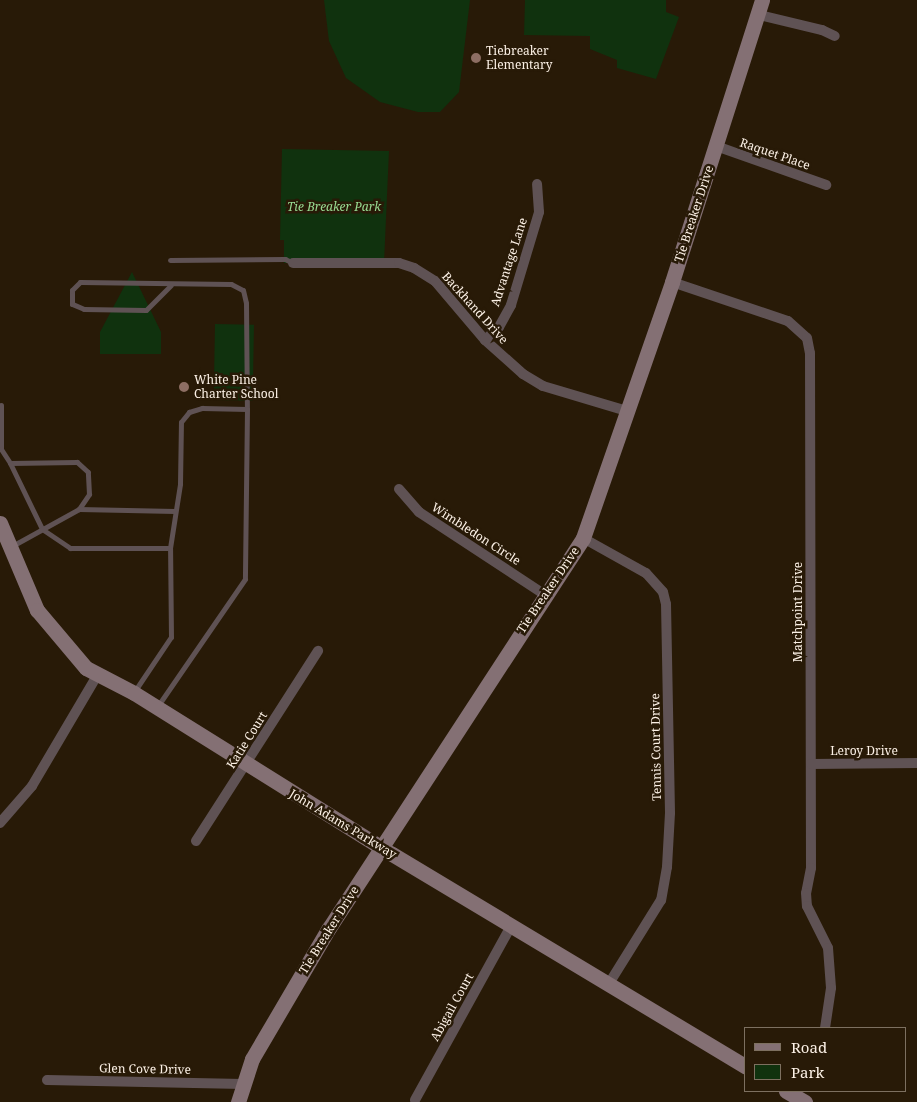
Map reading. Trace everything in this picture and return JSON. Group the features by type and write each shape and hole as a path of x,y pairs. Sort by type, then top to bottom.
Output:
{"street":[{"path":"760,7 835,36"},
{"name":"Tie Breaker Drive","path":"238,1102 252,1059 380,847 544,594 574,556 583,538 672,282 760,7"},
{"name":"Raquet Place","path":"716,146 826,185"},
{"name":"Advantage Lane","path":"486,340 499,326 511,305 539,212 538,184"},
{"name":"Backhand Drive","path":"293,263 399,264 414,268 434,281 486,340 523,374 543,386 627,411"},
{"name":"Matchpoint Drive","path":"672,282 788,321 806,338 810,353 811,868 806,893 807,906 828,948 831,988 825,1027"},
{"name":"Wimbledon Circle","path":"399,489 419,512 544,594"},
{"name":"John Adams Parkway","path":"0,523 37,610 86,668 134,693 246,765 380,847 744,1066"},
{"name":"Tennis Court Drive","path":"583,538 646,573 663,592 666,604 670,813 667,867 660,900 608,985"},
{"name":"Katie Court","path":"196,841 318,651"},
{"path":"0,823 32,786 98,674"},
{"name":"Leroy Drive","path":"811,764 917,763"},
{"name":"Abigail Court","path":"416,1100 511,926"},
{"name":"Glen Cove Drive","path":"47,1080 243,1084"},
{"path":"789,1094 805,1102"}],"lane":[{"path":"170,260 285,259 293,263"},
{"path":"156,707 245,578 246,303 243,290 231,284 171,285 80,282 72,290 72,304 84,309 146,310 171,285"},
{"path":"1,405 1,449 10,463 42,529 70,548 170,548"},
{"path":"134,693 171,637 170,548 180,484 181,422 189,412 202,408 247,409"},
{"path":"10,463 77,462 88,472 88,494 79,509"},
{"path":"10,547 79,509 175,511"}],"green space":[{"path":"324,0 470,0 459,92 440,112 418,112 380,102 346,78 329,41"},
{"path":"525,0 666,0 666,12 679,17 656,79 617,68 617,60 590,49 590,36 524,35"},
{"name":"Tie Breaker Park","path":"282,149 389,151 384,263 284,263 284,240 280,240"},
{"path":"132,272 161,332 161,354 100,354 100,332"},
{"path":"215,324 254,325 253,401 214,400"}],"place":[{"name":"Tiebreaker Elementary","path":"476,58"},
{"name":"White Pine Charter School","path":"184,387"}]}
